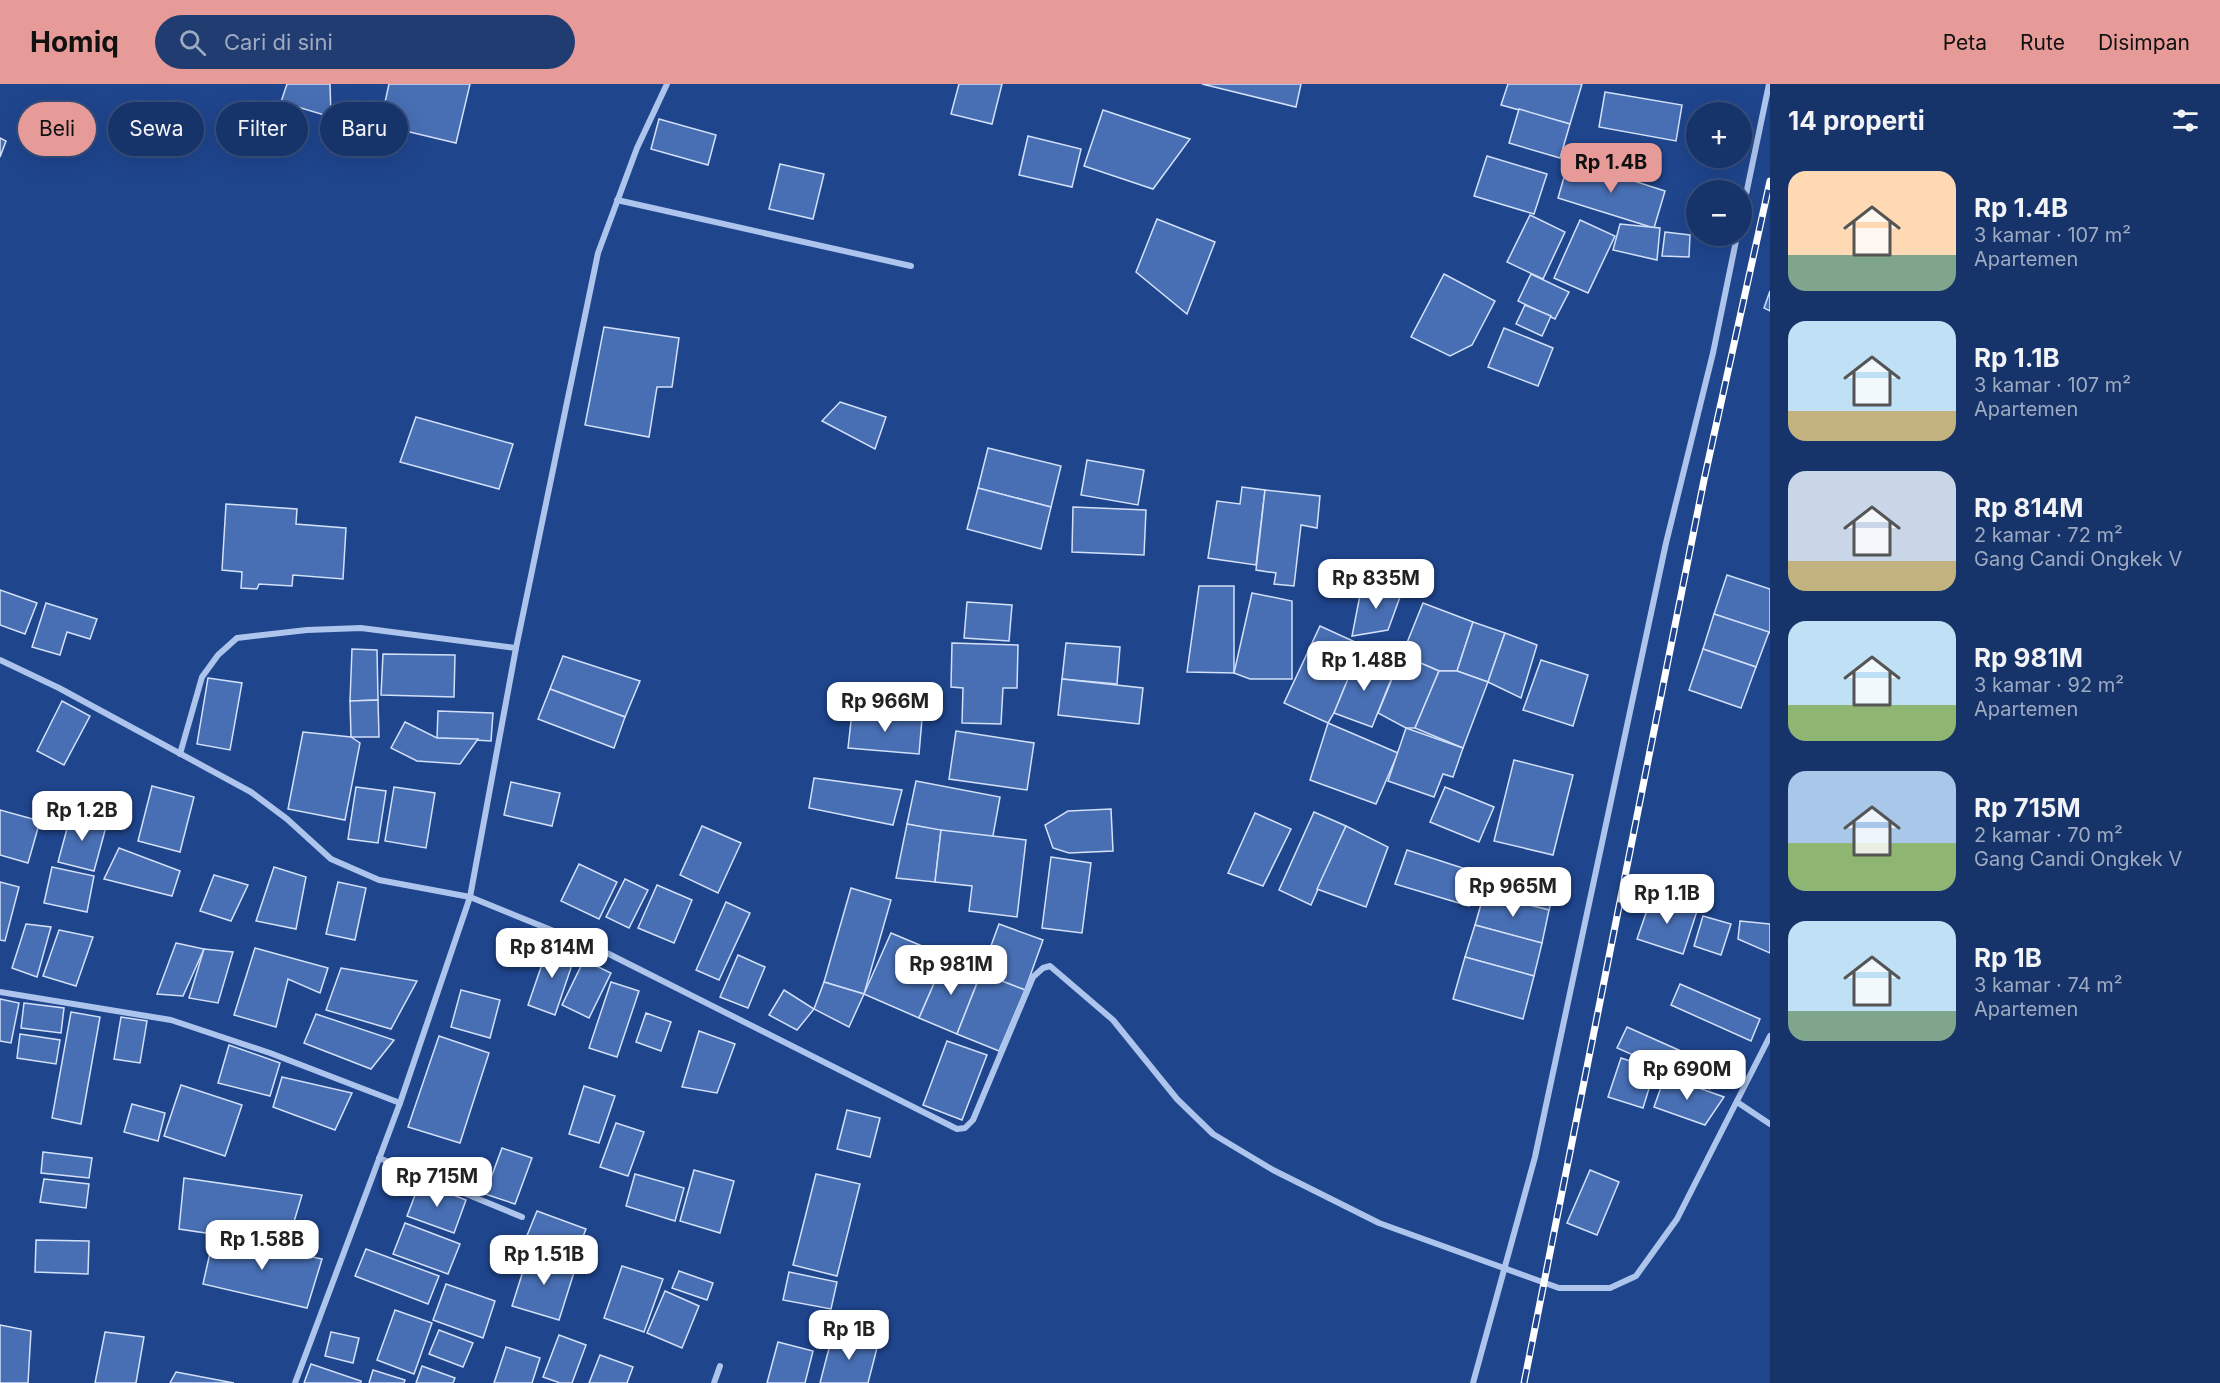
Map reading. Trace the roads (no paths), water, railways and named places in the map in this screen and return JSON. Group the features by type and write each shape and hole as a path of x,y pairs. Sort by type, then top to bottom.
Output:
{"street":[{"path":"296,1383 400,1103 470,897 516,648 598,253 637,148 667,84"},
{"path":"1749,180 1768,84"},
{"path":"617,200 911,266"},
{"path":"1473,1383 1535,1157 1666,543 1713,353 1735,246"},
{"path":"180,754 202,677 218,655 237,638 307,630 361,628 516,648"},
{"path":"0,660 59,688 250,792 287,819 331,860 379,880 470,897 603,951 957,1129 965,1128 973,1120 1033,977 1043,968 1050,966 1113,1020 1177,1100 1213,1134 1273,1170 1379,1223 1559,1288 1610,1288 1636,1276 1677,1220 1770,1036"},
{"path":"0,992 171,1020 270,1053 400,1103"},
{"path":"1737,1102 1770,1124"},
{"path":"379,1158 522,1217"},
{"path":"714,1383 720,1366"}],"railway":[{"path":"1524,1383 1704,480 1770,181"}]}
